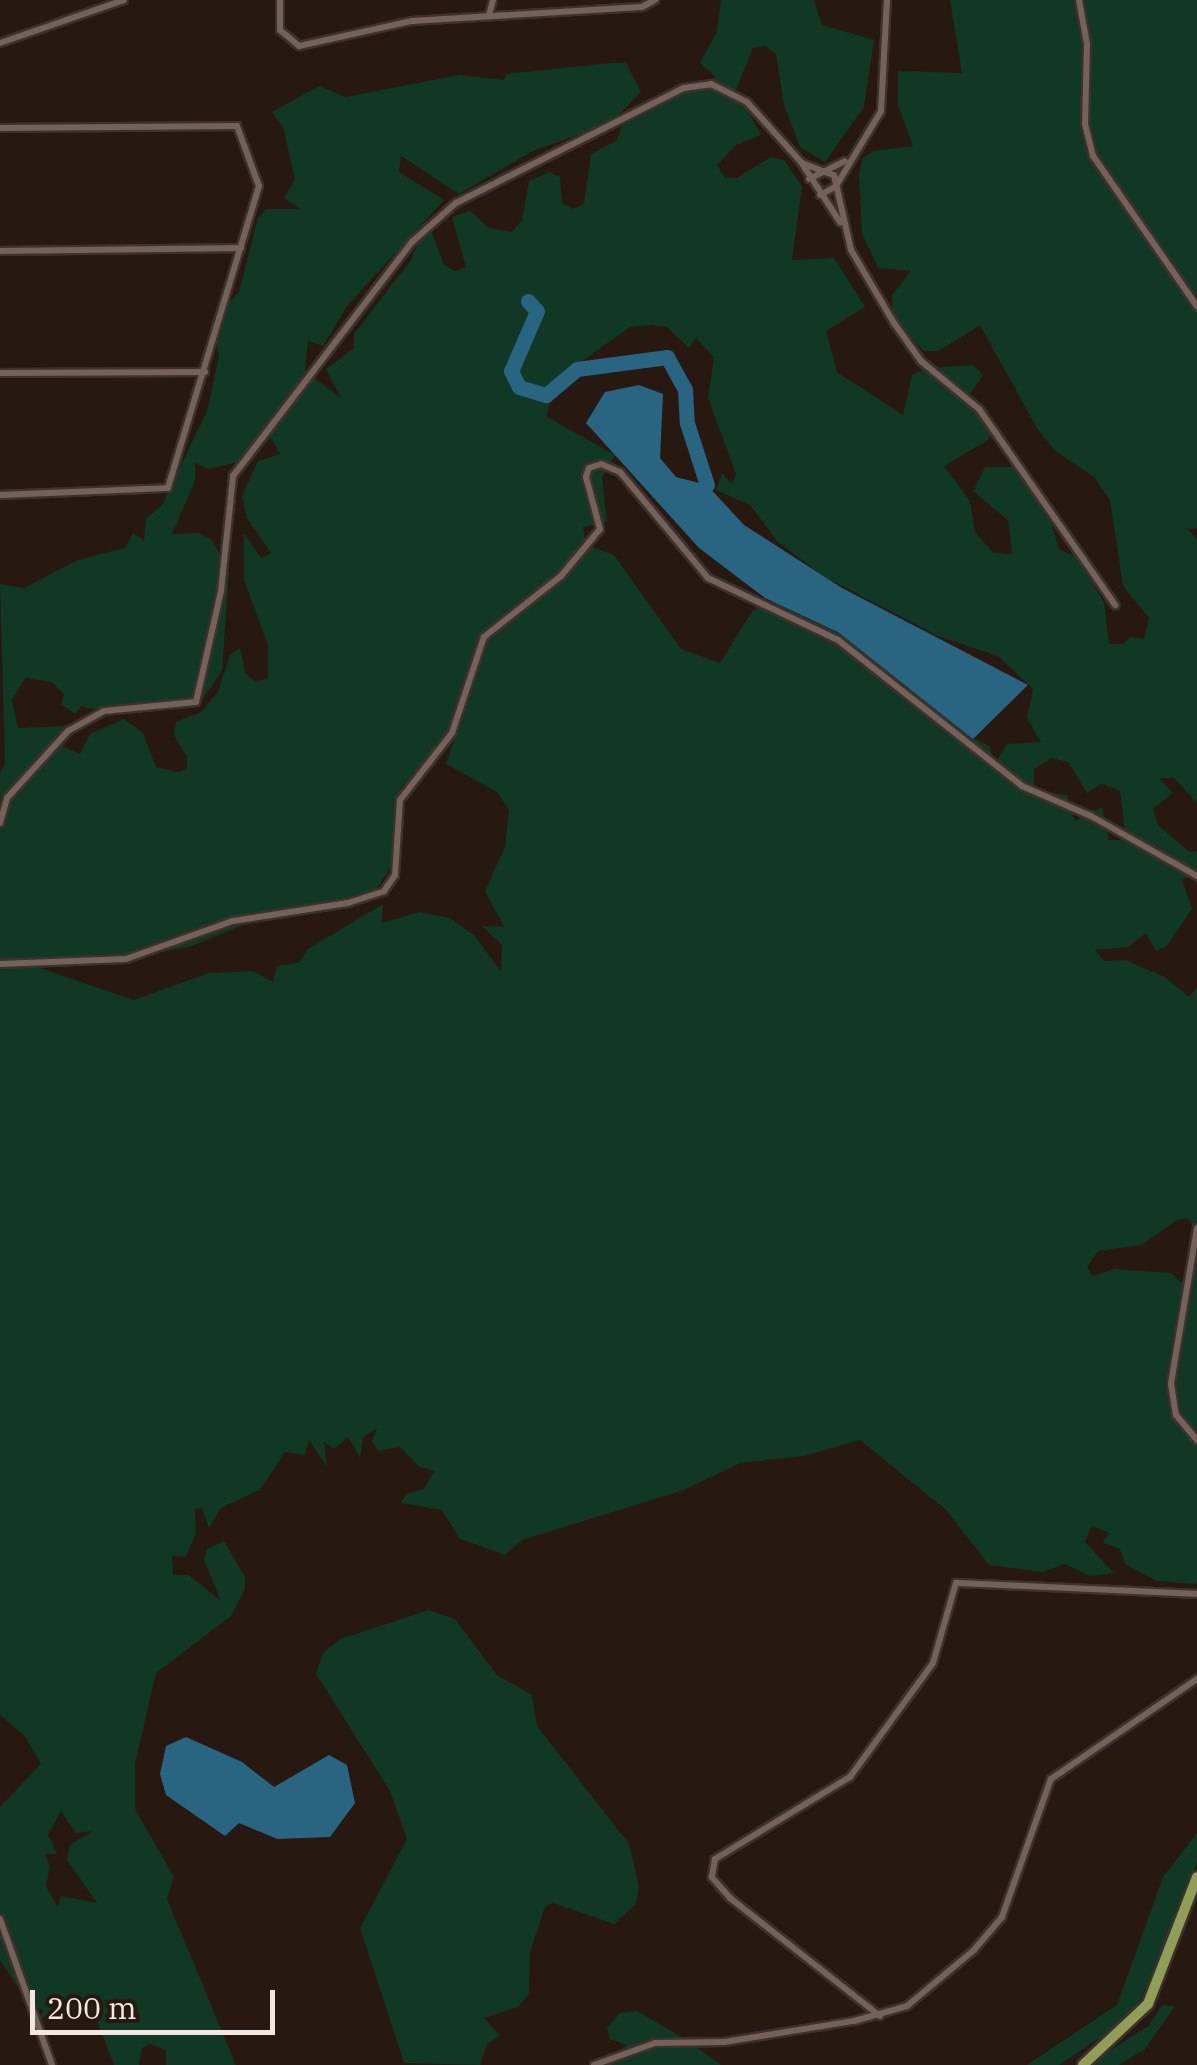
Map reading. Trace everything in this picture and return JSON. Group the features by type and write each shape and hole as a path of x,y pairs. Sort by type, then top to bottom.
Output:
{"main road":[{"path":"1083,2065 1148,2004 1197,1877"}],"street":[{"path":"0,43 124,0"},
{"path":"280,0 278,24 298,46 412,20 642,6 655,0"},
{"path":"489,14 493,0"},
{"path":"819,195 836,186 846,160 872,127 886,93 887,0"},
{"path":"1079,0 1088,44 1085,124 1093,156 1197,306"},
{"path":"0,823 7,798 68,732 104,712 196,702 221,591 234,476 412,242 456,203 698,84 736,92 800,162 840,222 903,336 936,376 978,409 1115,605"},
{"path":"0,128 237,126 259,186 168,488 0,495"},
{"path":"809,179 846,160"},
{"path":"800,162 834,175 840,222"},
{"path":"0,251 242,248"},
{"path":"0,374 205,372"},
{"path":"0,964 126,959 233,921 348,903 384,891 394,875 400,800 452,733 476,650 498,623 561,576 600,528 586,477 601,464 620,472 708,578 838,640 1022,786 1090,816 1197,876"},
{"path":"1197,1228 1172,1384 1176,1415 1197,1440"},
{"path":"880,2016 730,1898 712,1878 715,1858 834,1789 861,1765 933,1663 956,1583 1197,1594"},
{"path":"594,2065 655,2043 724,2042 880,2016 928,1991 989,1934 1017,1886 1051,1779 1197,1679"},
{"path":"0,1919 52,2065"}],"green space":[{"path":"721,0 814,0 822,25 874,40 864,107 825,162 800,147 784,105 776,54 765,46 753,48 736,89 761,135 736,145 717,165 725,178 737,178 771,157 784,160 802,186 792,260 834,258 865,307 826,331 837,372 903,415 912,375 927,368 973,365 983,375 968,397 995,428 988,440 944,466 970,501 975,532 993,553 1012,554 1008,520 973,491 985,467 1015,467 1027,474 1049,513 1059,549 1076,557 1104,602 1109,644 1123,644 1130,637 1144,639 1149,618 1123,586 1110,500 1094,477 1055,451 1037,428 980,325 939,351 924,351 892,319 892,295 911,271 878,268 862,234 859,175 862,159 872,151 913,146 898,105 898,71 962,73 950,0 1197,0 1197,528 1187,529 1197,539 1197,803 1174,778 1159,778 1173,793 1153,809 1158,825 1190,852 1197,851 1197,884 1190,875 1182,880 1192,909 1166,947 1156,951 1146,933 1128,947 1095,950 1104,961 1125,960 1165,977 1189,997 1197,987 1197,1230 1187,1218 1177,1220 1141,1245 1098,1251 1087,1267 1093,1276 1114,1269 1171,1273 1192,1293 1197,1239 1197,1584 1157,1581 1125,1564 1120,1549 1103,1543 1109,1533 1092,1526 1085,1542 1114,1573 1090,1576 1065,1564 1042,1572 989,1565 946,1510 860,1440 804,1456 740,1463 684,1490 522,1540 505,1555 460,1539 442,1510 401,1503 406,1494 424,1489 434,1471 418,1466 400,1447 378,1451 372,1441 377,1428 363,1437 360,1458 348,1437 334,1449 324,1442 327,1467 309,1440 305,1455 285,1452 260,1490 221,1508 209,1528 202,1508 195,1509 196,1534 186,1557 172,1556 173,1575 189,1575 221,1601 204,1560 207,1549 224,1541 245,1577 245,1589 231,1616 156,1673 135,1764 135,1809 174,1877 167,1899 236,2065 166,2065 166,2050 149,2044 142,2048 139,2065 114,2065 94,2013 77,2008 46,2023 39,2017 44,2011 28,2003 0,1960 0,1807 41,1764 25,1736 0,1715 0,773 5,763 0,584 24,588 78,560 125,548 133,533 144,540 146,519 162,505 207,411 219,356 211,322 239,292 258,218 266,209 300,209 284,198 295,179 283,127 272,112 319,86 346,97 459,75 504,80 506,74 611,63 626,63 641,92 611,123 533,151 459,194 401,156 399,172 444,200 347,306 323,346 308,341 305,371 341,398 326,369 354,348 354,334 411,260 419,240 431,230 444,265 455,271 466,267 452,217 470,211 489,228 512,232 522,220 529,181 549,172 560,177 562,203 573,209 584,204 591,154 617,140 622,126 716,77 700,63 717,31","holes":["630,327 667,327 689,348 696,338 714,358 708,398 736,474 732,484 722,473 716,490 750,505 778,542 823,576 938,636 998,656 1033,689 1027,718 1041,742 1007,744 994,765 990,746 974,739 975,724 791,595 753,610 720,663 681,649 614,555 586,545 583,527 607,522 602,477 615,455 547,417 552,389 571,369","271,438 280,454 258,461 242,496 247,518 271,553 261,558 244,533 244,580 268,645 268,678 256,682 245,673 240,647 230,655 218,692 201,712 176,722 174,735 187,757 187,769 178,772 156,767 143,733 124,719 90,734 80,754 61,745 66,726 18,728 12,700 25,678 51,682 64,694 61,704 75,714 81,706 101,711 201,702 222,670 229,572 212,540 199,533 172,534 195,481 195,463 208,469 238,462","462,718 446,764 497,792 509,810 505,847 485,891 504,927 482,926 502,945 501,972 475,936 450,918 419,912 382,923 383,904 308,949 299,963 277,966 273,982 253,971 209,973 134,1000 31,965 34,959 103,964 192,946 270,914 372,896 391,867 401,788","1051,758 1068,762 1087,793 1102,784 1120,791 1126,840 1109,840 1102,807 1075,821 1067,795 1034,790 1034,769","61,1811 76,1833 93,1831 70,1845 67,1860 97,1903 61,1896 58,1907 46,1886 50,1866 45,1854 57,1854 48,1835"]},
{"path":"429,1610 455,1619 497,1675 532,1695 537,1726 629,1844 639,1887 636,1904 614,1924 553,1903 545,1907 530,1952 529,1994 518,2007 484,2018 500,2036 487,2044 480,2065 404,2063 360,1928 407,1839 390,1791 316,1674 323,1653 340,1639"},
{"path":"1197,1833 1197,1862 1175,1932 1140,2000 1122,2023 1059,2065 1027,2065 1117,2005 1163,1877"},
{"path":"1162,2005 1175,2006 1145,2049 1119,2065 1087,2065 1148,2026"},
{"path":"637,2011 721,2065 602,2065 627,2045 610,2039 607,2028 620,2013"}],"water":[{"path":"639,385 663,394 660,458 676,477 707,485 744,525 842,588 1028,685 973,739 838,632 765,598 699,548 586,423 605,392"},
{"path":"186,1737 242,1762 274,1787 329,1755 347,1765 355,1803 330,1837 277,1839 239,1823 225,1836 166,1795 160,1774 166,1746"}],"waterway":[{"path":"528,301 537,311 511,371 519,387 546,395 577,369 667,357 685,389 687,423 707,485"}]}
